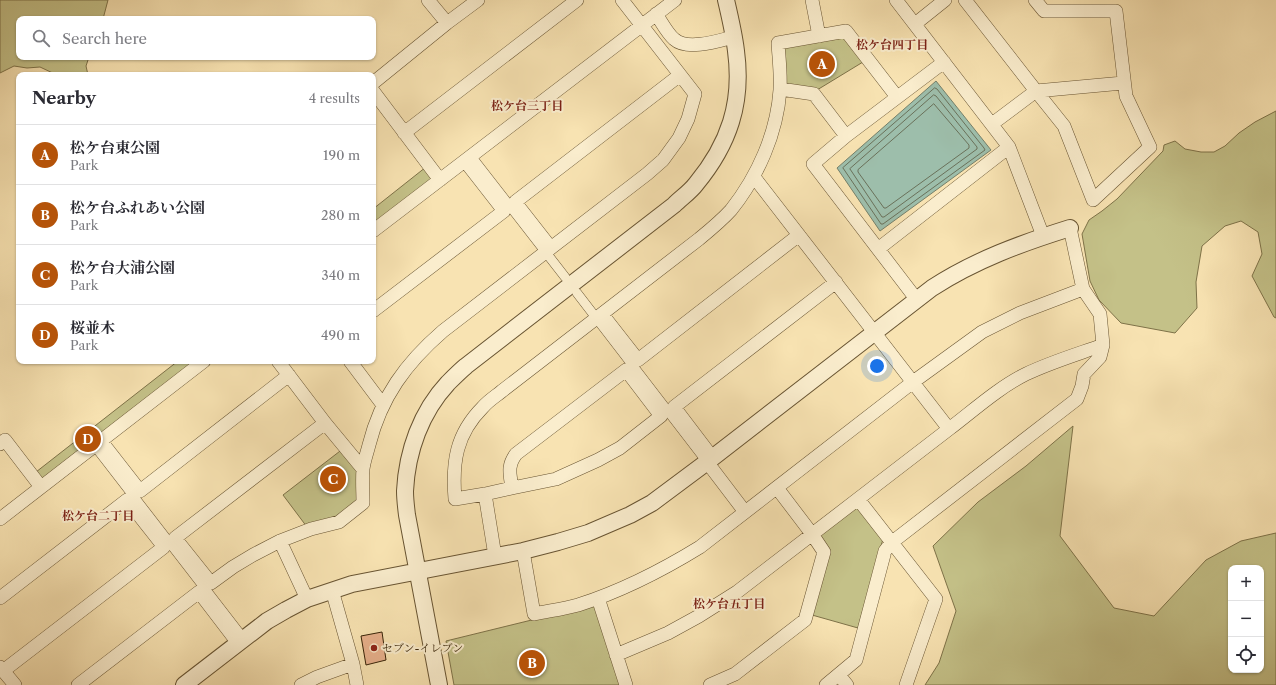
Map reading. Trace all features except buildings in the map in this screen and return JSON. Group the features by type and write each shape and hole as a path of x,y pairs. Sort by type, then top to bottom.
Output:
{"street":[{"path":"428,0 447,23"},
{"path":"376,81 478,0"},
{"path":"404,133 577,0"},
{"path":"325,423 175,538 211,584 246,559 280,541 311,529 339,522 363,503 364,469 372,435 383,405 409,364 425,346 443,331 647,174 663,160 679,138 688,119 695,94 622,0"},
{"path":"376,230 675,0"},
{"path":"439,685 407,515 405,492 411,451 418,431 426,412 448,383 466,366 668,210 695,185 720,151 735,110 737,89 736,50 726,0"},
{"path":"812,0 819,36"},
{"path":"896,0 1009,147 1043,236"},
{"path":"915,24 945,0"},
{"path":"966,0 1064,126 1093,200 1150,147 1126,96 1116,11 1044,12 1035,0"},
{"path":"656,14 674,39 682,44 694,45 734,37"},
{"path":"512,488 510,468 511,460 516,454 626,370 661,416 620,448 598,460 556,479 485,494 455,499 453,479 455,459 461,440 469,424 483,407 719,223 731,210 754,176 769,142 778,109 780,90 778,44 846,31 897,97"},
{"path":"917,300 813,164 846,136 944,62"},
{"path":"565,277 515,202 680,75"},
{"path":"992,124 1036,91 1124,83"},
{"path":"780,90 814,94 846,136"},
{"path":"376,96 440,180"},
{"path":"878,249 1009,147"},
{"path":"468,158 548,250"},
{"path":"376,309 504,211 468,158"},
{"path":"754,176 949,429"},
{"path":"184,685 266,621 307,599 352,584 417,570 523,551 588,533 630,515 652,502 710,459 932,288 965,268 999,252 1070,228 1083,289 1100,314 1103,345 1100,357 1084,374 1082,386 1077,399 892,543 885,552 856,660 843,680 826,685"},
{"path":"577,292 638,360 799,235"},
{"path":"745,512 674,407 836,282"},
{"path":"523,551 534,614 577,605 633,584 670,566 700,547 913,382 982,332 1020,313 1083,289"},
{"path":"599,316 710,459"},
{"path":"616,654 668,633 699,616 737,592 1007,385 1026,374 1049,364 1103,345"},
{"path":"0,519 200,364"},
{"path":"280,364 325,423 364,469"},
{"path":"352,364 383,405"},
{"path":"97,443 140,491 289,375"},
{"path":"0,444 5,440 41,486"},
{"path":"97,443 241,641"},
{"path":"710,685 735,674 805,620 824,552 776,488"},
{"path":"485,494 495,556"},
{"path":"858,499 936,599 906,685"},
{"path":"0,598 127,500 164,547 2,669 15,685"},
{"path":"280,541 307,599"},
{"path":"332,590 353,664 357,685"},
{"path":"78,685 199,592 241,641"},
{"path":"598,598 626,685"},
{"path":"301,685 317,677 353,664"}],"shaded area":[{"path":"0,0 108,0 104,16 16,16 16,60 88,60 86,66 87,72 51,72 40,67 27,68 14,66 0,73"},
{"path":"840,37 846,40 863,62 817,90 788,85 785,81 783,51 787,47"},
{"path":"1276,111 1276,318 1274,317 1252,276 1262,254 1258,232 1241,221 1225,226 1202,246 1196,282 1197,308 1175,333 1121,323 1099,300 1090,281 1082,234 1089,220 1117,199 1163,151 1164,145 1175,141 1185,149 1201,152 1214,152 1225,146 1239,133 1255,122"},
{"path":"426,167 434,178 376,224 376,207"},
{"path":"174,364 194,364 43,481 36,472"},
{"path":"1073,426 1060,536 1114,608 1154,616 1206,560 1241,541 1276,533 1276,685 925,685 939,663 956,611 933,546 978,502 1026,466"},
{"path":"344,448 362,469 362,502 338,520 307,527 283,495"},
{"path":"858,504 883,539 858,628 812,615 828,551 818,535"},
{"path":"597,604 621,685 454,685 446,641"}],"water":[{"path":"936,81 991,150 880,231 837,168"}],"place":[{"name":"松ケ台東公園","path":"822,64"},
{"name":"桜並木","path":"88,439"},
{"name":"松ケ台大浦公園","path":"333,479"},
{"name":"セブン-イレブン","path":"374,648"},
{"name":"松ケ台ふれあい公園","path":"532,663"}],"district":[{"name":"松ケ台四丁目","path":"892,44"},
{"name":"松ケ台三丁目","path":"527,105"},
{"name":"松ケ台二丁目","path":"98,515"},
{"name":"松ケ台五丁目","path":"729,603"}]}
